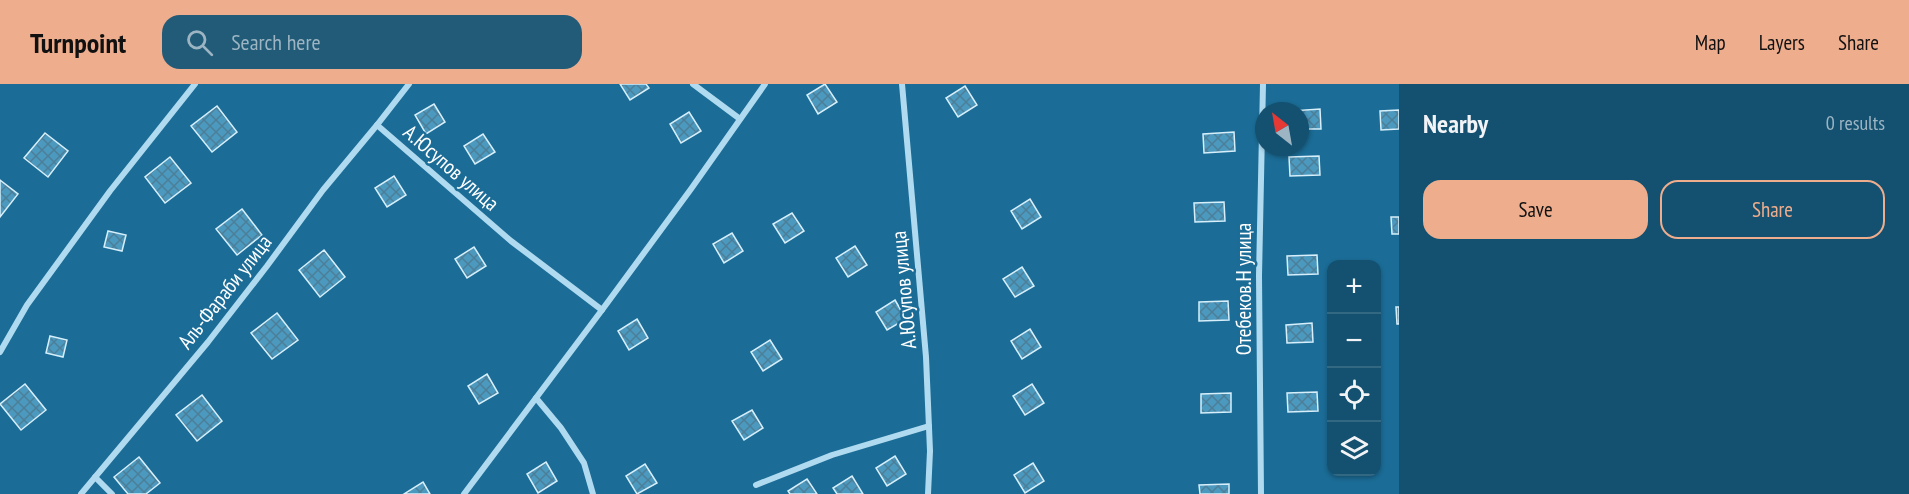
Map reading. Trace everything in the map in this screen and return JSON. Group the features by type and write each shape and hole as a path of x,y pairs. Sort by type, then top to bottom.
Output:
{"street":[{"path":"0,352 27,305 110,191 195,84"},
{"name":"А.Юсупов улица","path":"409,84 377,125 511,241 602,310"},
{"path":"693,84 740,119"},
{"path":"464,494 602,310 765,84"},
{"name":"А.Юсупов улица","path":"902,84 926,357 929,426 928,494"},
{"name":"Отебеков.Н улица","path":"1261,494 1259,276 1263,84"},
{"name":"Аль-Фараби улица","path":"81,494 208,342 323,190 377,125"},
{"path":"536,398 561,428 584,464 592,494"},
{"path":"756,485 832,455 929,426"},
{"path":"95,477 112,494"}],"building":[{"path":"620,84 646,84 649,88 630,100"},
{"path":"825,84 837,102 818,114 807,95"},
{"path":"965,86 977,105 958,117 946,98"},
{"path":"434,104 445,122 426,134 415,115"},
{"path":"217,106 237,132 212,152 191,126"},
{"path":"1320,109 1321,129 1309,129 1309,110"},
{"path":"1399,110 1399,129 1381,130 1380,111"},
{"path":"689,112 701,131 681,143 670,124"},
{"path":"1234,132 1235,151 1204,153 1203,134"},
{"path":"45,133 68,151 48,177 24,158"},
{"path":"483,134 495,152 475,164 464,146"},
{"path":"1319,156 1320,175 1290,176 1289,157"},
{"path":"170,157 191,183 165,203 145,177"},
{"path":"394,176 406,195 387,207 375,188"},
{"path":"0,180 18,194 0,217"},
{"path":"1030,199 1041,217 1022,229 1011,211"},
{"path":"1224,202 1225,221 1195,222 1194,203"},
{"path":"242,209 262,235 237,255 216,229"},
{"path":"792,213 804,231 785,243 773,224"},
{"path":"1391,217 1399,217 1399,234 1392,234"},
{"path":"108,231 126,235 122,251 104,247"},
{"path":"732,233 743,251 724,263 713,244"},
{"path":"855,246 867,265 848,277 836,258"},
{"path":"474,247 486,266 467,278 455,259"},
{"path":"324,250 345,277 320,297 299,270"},
{"path":"1317,255 1318,274 1288,275 1287,256"},
{"path":"1022,267 1034,286 1015,297 1003,279"},
{"path":"895,300 906,319 887,330 876,312"},
{"path":"1228,301 1229,320 1199,321 1199,302"},
{"path":"1396,307 1399,307 1399,324 1397,324"},
{"path":"277,313 298,340 272,359 251,333"},
{"path":"637,319 648,338 629,350 618,331"},
{"path":"1312,323 1313,342 1287,343 1286,325"},
{"path":"1030,329 1041,347 1022,359 1011,341"},
{"path":"50,336 67,340 63,357 46,353"},
{"path":"770,340 782,359 763,371 751,352"},
{"path":"487,374 498,393 479,404 468,386"},
{"path":"25,384 46,410 21,430 0,404"},
{"path":"1032,384 1044,403 1025,415 1013,396"},
{"path":"1317,392 1318,411 1288,412 1287,393"},
{"path":"1231,393 1231,412 1201,413 1201,394"},
{"path":"202,395 222,421 197,441 176,415"},
{"path":"752,410 763,428 744,440 732,421"},
{"path":"895,456 906,474 887,486 876,468"},
{"path":"139,457 160,483 146,494 128,494 114,477"},
{"path":"546,462 557,481 538,493 527,474"},
{"path":"1033,463 1044,481 1025,493 1014,475"},
{"path":"645,464 657,483 637,494 626,476"},
{"path":"852,476 863,494 837,494 833,488"},
{"path":"807,479 817,494 790,494 788,491"},
{"path":"423,482 430,494 404,494"},
{"path":"1229,484 1229,494 1200,494 1199,485"}]}
